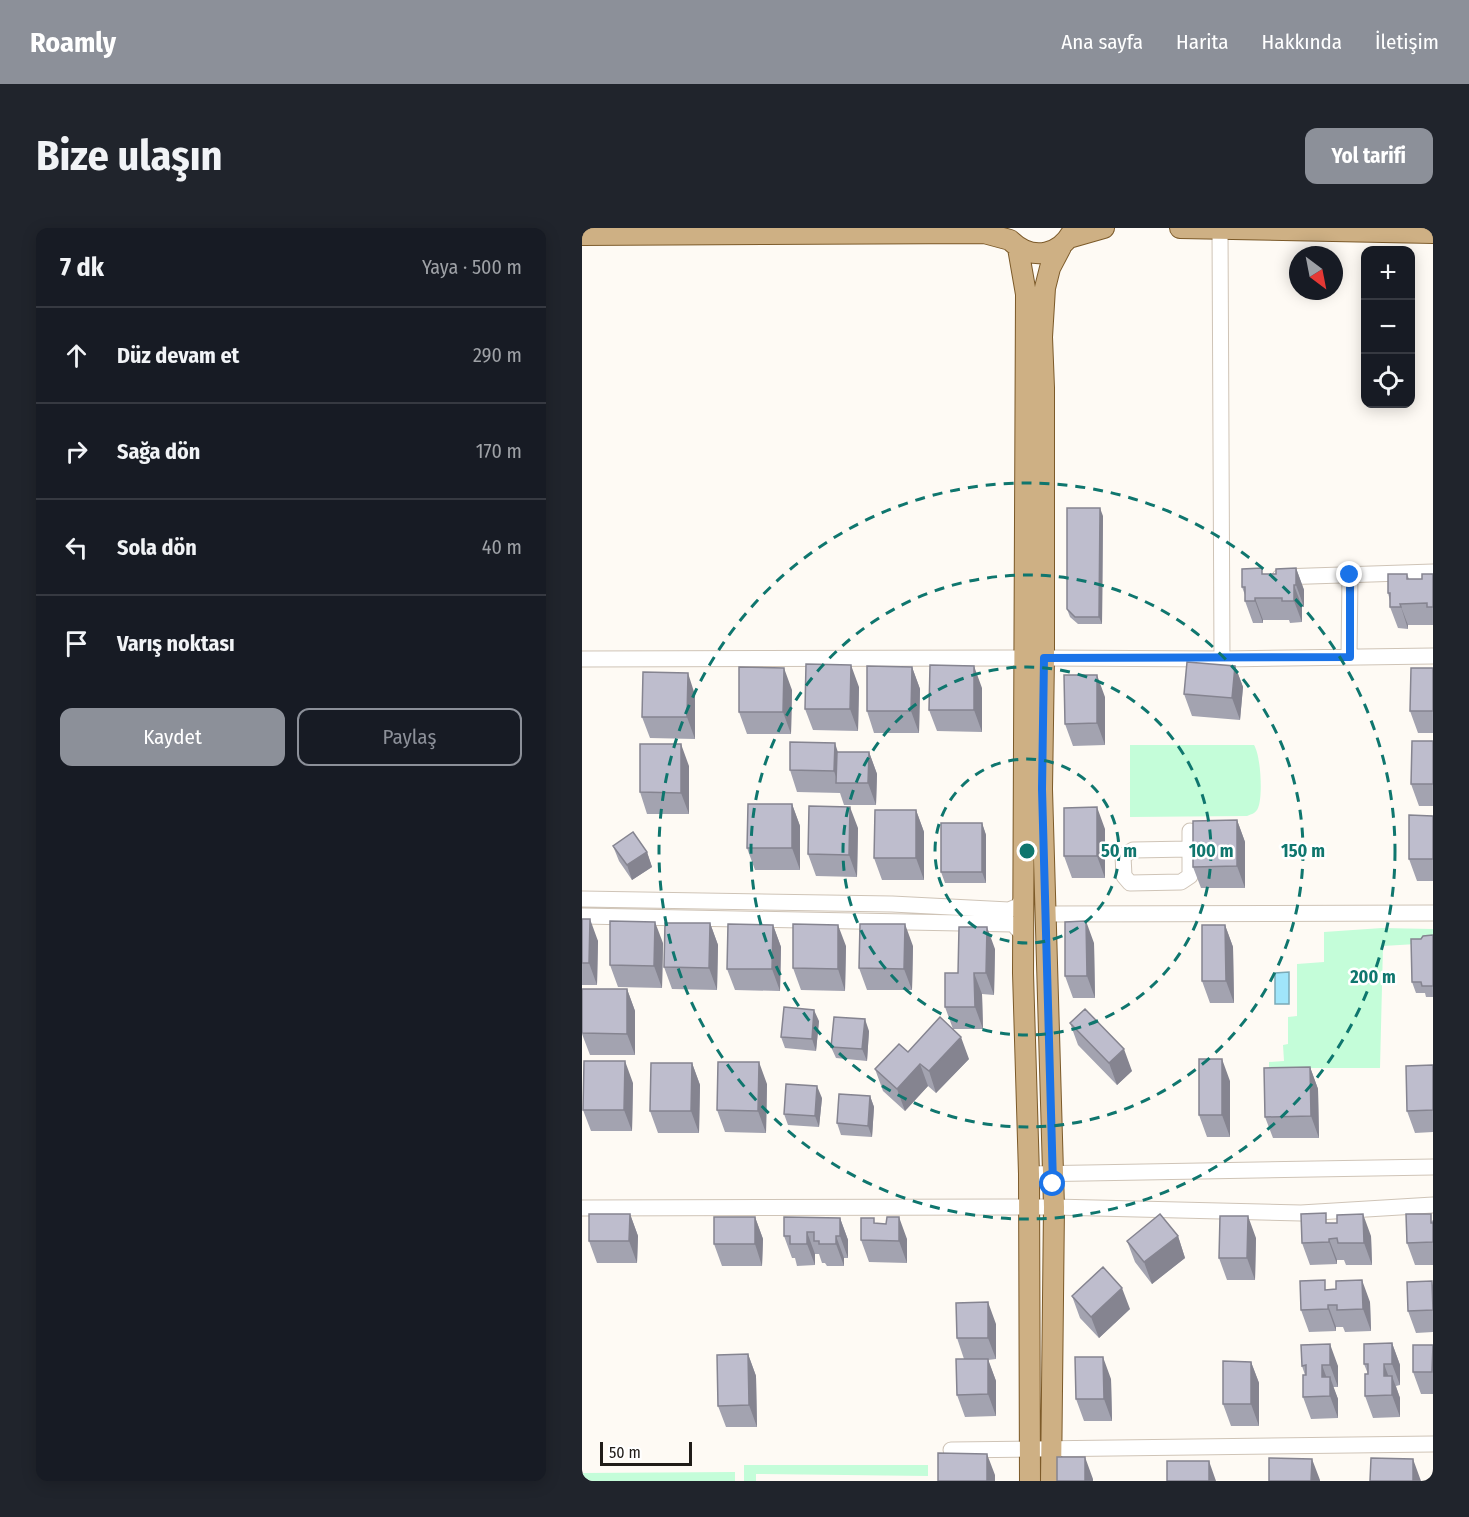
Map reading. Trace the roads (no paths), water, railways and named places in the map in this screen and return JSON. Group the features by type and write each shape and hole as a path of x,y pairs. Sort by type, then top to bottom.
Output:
{"main road":[{"path":"582,235 984,233 1011,238 1029,253 1040,254 1051,252 1068,238 1104,228"},
{"path":"1180,228 1433,234"},
{"path":"1011,238 1026,294 1023,935 1030,1208 1030,1481"},
{"path":"1052,1481 1051,1369 1054,1207 1042,789 1044,388 1042,337 1045,288 1050,268 1068,238"}],"street":[{"path":"1220,229 1222,659"},
{"path":"1270,578 1433,572"},
{"path":"1350,575 1350,657"},
{"path":"1044,658 1222,659 1433,656"},
{"path":"582,659 1024,658"},
{"path":"1190,831 1190,849"},
{"path":"582,899 892,904 1008,910 1018,906 1023,898"},
{"path":"1046,914 1433,913"},
{"path":"582,916 1013,924 1023,935"},
{"path":"1029,1174 1433,1167"},
{"path":"582,1208 1054,1207 1301,1213 1433,1205"},
{"path":"951,1450 1433,1444"}],"water":[{"path":"1289,972 1289,1004 1275,1004 1275,973"}]}
